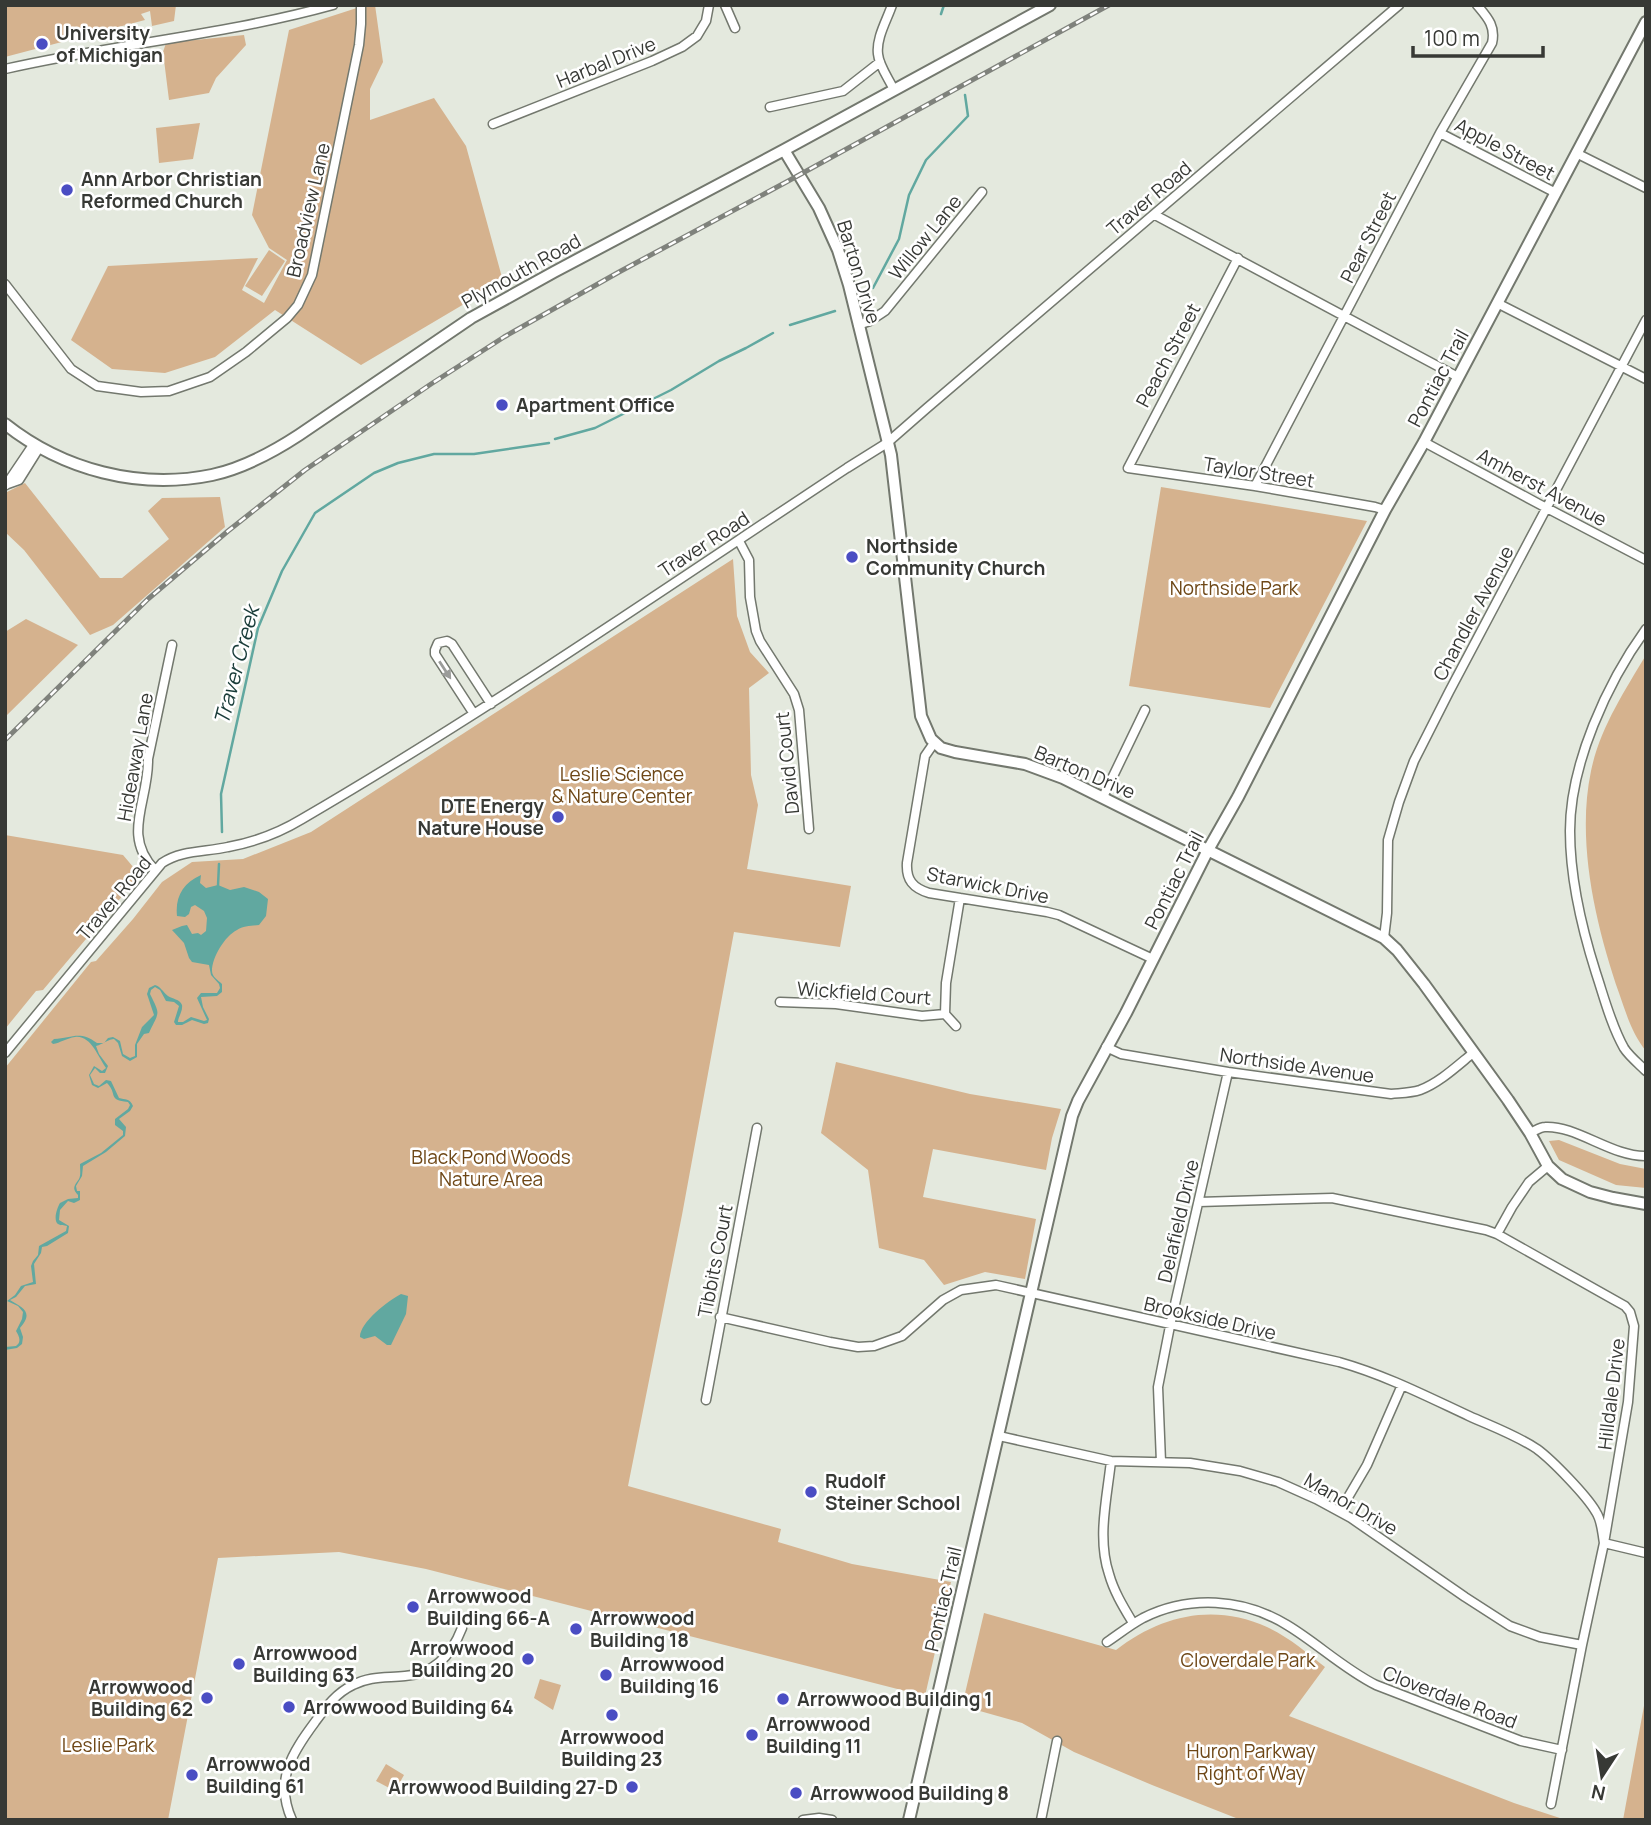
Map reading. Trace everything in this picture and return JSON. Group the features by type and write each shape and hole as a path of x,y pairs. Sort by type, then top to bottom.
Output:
{"main road":[{"name":"Plymouth Road","path":"5,424 36,446 86,468 110,475 165,480 212,475 247,463 277,450 471,318 1050,5"},
{"name":"Pontiac Trail","path":"909,1820 1072,1116 1385,510 1424,442 1646,22"},
{"name":"Barton Drive","path":"784,150 830,229 849,285 891,455 921,716 934,743 955,752 1011,761 1043,770 1103,797 1384,939 1419,976 1508,1100 1548,1166 1562,1180 1590,1192 1646,1204"}],"street":[{"path":"5,69 255,25 332,5"},
{"name":"Broadview Lane","path":"5,284 71,369 97,386 141,392 169,391 210,377 246,352 287,318 298,305 312,275 359,45 361,5"},
{"name":"Harbal Drive","path":"493,124 682,47 697,36 706,21 709,5"},
{"path":"725,5 735,28"},
{"path":"892,5 877,52 894,90"},
{"name":"Traver Road","path":"5,1053 155,870 171,857 237,846 289,827 474,715 887,443 1399,5"},
{"name":"Pear Street","path":"1255,486 1440,133 1492,43 1492,25 1477,5"},
{"path":"770,107 843,91 880,62"},
{"name":"Apple Street","path":"1440,133 1556,193"},
{"path":"1576,153 1646,188"},
{"name":"Willow Lane","path":"858,325 885,311 982,192"},
{"path":"1155,215 1458,377"},
{"name":"Peach Street","path":"1128,468 1238,258"},
{"path":"1497,303 1646,379"},
{"name":"Chandler Avenue","path":"1384,939 1388,840 1414,761 1646,320"},
{"name":"Amherst Avenue","path":"1424,442 1646,560"},
{"path":"6,485 19,480 36,446"},
{"name":"Taylor Street","path":"1128,468 1255,486 1385,510"},
{"name":"David Court","path":"738,541 748,560 750,597 756,631 794,694 799,710 809,829"},
{"path":"1646,629 1633,647 1591,730 1575,788 1570,832 1575,887 1592,961 1625,1049 1646,1071"},
{"path":"474,715 435,654 438,643 447,641 452,644 491,704"},
{"name":"Hideaway Lane","path":"155,870 142,853 137,831 148,759 172,645"},
{"path":"1103,797 1145,710"},
{"name":"Starwick Drive","path":"934,743 925,756 907,863 909,881 918,889 1059,915 1153,959"},
{"name":"Wickfield Court","path":"956,1026 944,1014 946,983 960,898"},
{"name":"Wickfield Court","path":"780,1002 836,1004 922,1016 944,1014"},
{"name":"Northside Avenue","path":"1106,1047 1121,1054 1228,1072 1391,1094 1421,1090 1473,1054"},
{"name":"Delafield Drive","path":"1161,1462 1158,1387 1228,1072"},
{"path":"1530,1133 1542,1127 1560,1128 1617,1150 1646,1156"},
{"name":"Tibbits Court","path":"706,1400 757,1128"},
{"path":"1497,1234 1529,1182 1548,1166"},
{"name":"Hilldale Drive","path":"1199,1202 1332,1198 1497,1234 1616,1300 1625,1306 1633,1319 1634,1346 1628,1402 1604,1543 1552,1804"},
{"name":"Brookside Drive","path":"720,1317 830,1342 858,1347 874,1346 902,1336 943,1300 961,1290 996,1285 1339,1362 1402,1385 1538,1450 1573,1483 1595,1510 1601,1521 1604,1543"},
{"path":"1340,1511 1367,1465 1402,1385"},
{"name":"Manor Drive","path":"999,1436 1111,1461 1190,1463 1258,1475 1293,1488 1340,1511 1510,1626 1540,1637 1582,1645"},
{"path":"1111,1461 1104,1552 1111,1582 1133,1623"},
{"path":"1604,1543 1646,1553"},
{"name":"Cloverdale Road","path":"1107,1642 1133,1623 1158,1611 1193,1603 1220,1602 1254,1609 1287,1625 1376,1685 1521,1741 1562,1750"},
{"path":"292,1820 285,1792 288,1765 299,1743 330,1701 340,1692 361,1681 416,1675 426,1671 449,1654 462,1628"},
{"path":"1041,1820 1058,1741"},
{"path":"803,1820 832,1820"}],"green space":[{"name":"University of Michigan","path":"5,5 176,5 174,21 152,26 150,11 141,14 145,20 5,57"},
{"path":"366,5 375,5 383,62 370,89 370,120 434,98 466,146 503,281 361,365 275,310 215,357 165,373 112,369 71,340 108,266 258,258 242,290 264,303 287,260 269,248 252,215 289,30"},
{"path":"244,35 246,45 216,78 209,93 169,100 163,52 166,43"},
{"path":"200,123 193,159 159,163 156,128"},
{"path":"269,250 285,261 262,296 245,286"},
{"path":"25,483 100,578 122,578 169,539 148,511 162,498 220,497 225,527 113,625 90,635 24,550 5,532 5,493"},
{"name":"Northside Park","path":"1161,487 1367,521 1270,708 1129,686"},
{"path":"733,559 737,616 750,652 769,673 749,688 751,775 758,805 747,869 851,886 840,947 734,932 682,1215 628,1486 781,1529 778,1542 852,1564 951,1582 925,1696 426,1569 339,1552 218,1558 168,1820 5,1820 5,1068 91,962 96,961 162,882 192,862 243,859 311,832"},
{"path":"26,619 78,645 5,717 5,632"},
{"path":"1646,655 1646,1051 1627,1016 1603,940 1591,884 1586,826 1591,771 1600,740"},
{"path":"5,835 123,855 140,875 43,990 36,991 5,1029"},
{"path":"836,1062 970,1094 1061,1109 1046,1170 933,1149 923,1197 1036,1219 1025,1279 985,1272 944,1285 924,1260 879,1248 868,1170 821,1133"},
{"path":"1559,1140 1620,1164 1646,1169 1646,1188 1616,1185 1559,1160 1549,1141"},
{"name":"Huron Parkway Right of Way","path":"984,1613 1116,1650 1151,1628 1188,1616 1227,1616 1267,1627 1325,1667 1289,1716 1514,1803 1566,1820 1241,1820 1074,1752 1022,1723 962,1706"},
{"path":"540,1679 561,1685 553,1710 534,1698"},
{"path":"1646,1695 1646,1820 1623,1820"},
{"path":"386,1764 404,1775 395,1791 376,1781"}],"water":[{"path":"201,875 200,883 206,888 218,885 230,890 244,887 259,892 268,899 266,916 259,925 232,933 217,953 212,973 222,984 222,992 217,996 201,997 208,1023 192,1020 176,1025 174,1022 179,1006 166,1001 155,987 150,994 157,1017 149,1033 144,1034 137,1044 137,1057 130,1061 122,1056 114,1039 104,1042 113,1037 120,1041 123,1054 130,1058 135,1056 135,1045 142,1027 154,1015 147,994 149,988 155,985 181,1003 178,1022 191,1017 207,1020 197,998 201,993 217,993 219,984 211,975 209,965 192,962 184,943 172,930 187,925 192,934 201,935 206,931 207,918 204,911 195,905 185,917 177,916 179,897 189,882"},
{"path":"81,1036 103,1043 96,1046 108,1066 105,1073 100,1073 95,1068 90,1075 94,1084 99,1086 106,1080 111,1081 119,1098 132,1103 130,1111 119,1119 126,1127 125,1136 83,1166 82,1176 76,1186 77,1191 80,1191 80,1200 74,1203 68,1201 60,1210 59,1220 69,1226 68,1233 42,1247 34,1264 36,1284 25,1286 10,1300 25,1311 26,1318 20,1328 22,1344 17,1348 5,1350 5,1347 19,1343 16,1331 23,1312 18,1306 7,1301 21,1286 33,1282 31,1266 38,1255 39,1246 66,1231 67,1226 58,1224 56,1220 60,1203 78,1198 74,1188 80,1177 80,1164 101,1153 123,1135 123,1131 115,1125 115,1119 130,1105 117,1100 107,1083 98,1088 92,1085 89,1075 94,1066 102,1071 106,1068 85,1039 75,1037 53,1044 51,1042 54,1039"},
{"path":"401,1294 408,1296 406,1314 391,1345 375,1336 364,1339 360,1337 370,1319"}],"waterway":[{"name":"Traver Creek","path":"941,14 944,5"},
{"name":"Traver Creek","path":"873,288 899,239 909,195 926,160 968,116 965,95"},
{"name":"Traver Creek","path":"790,325 835,311"},
{"name":"Traver Creek","path":"555,439 595,428 671,390 773,333"},
{"name":"Traver Creek","path":"222,832 221,794 258,628 282,571 315,513 374,473 398,463 434,454 474,454 549,443"},
{"name":"Traver Creek","path":"218,886 219,864"}],"railway":[{"path":"5,740 148,599 228,531 305,470 431,384 504,337 619,272 1109,5"}],"place":[{"name":"University of Michigan","path":"42,44"},
{"name":"Ann Arbor Christian Reformed Church","path":"67,190"},
{"name":"Apartment Office","path":"502,405"},
{"name":"Northside Community Church","path":"852,557"},
{"name":"DTE Energy Nature House","path":"558,817"},
{"name":"Rudolf Steiner School","path":"811,1492"},
{"name":"Arrowwood Building 66-A","path":"413,1607"},
{"name":"Arrowwood Building 18","path":"576,1629"},
{"name":"Arrowwood Building 20","path":"528,1659"},
{"name":"Arrowwood Building 63","path":"239,1664"},
{"name":"Arrowwood Building 16","path":"606,1675"},
{"name":"Arrowwood Building 62","path":"207,1698"},
{"name":"Arrowwood Building 1","path":"783,1699"},
{"name":"Arrowwood Building 64","path":"289,1707"},
{"name":"Arrowwood Building 23","path":"612,1715"},
{"name":"Arrowwood Building 11","path":"752,1735"},
{"name":"Arrowwood Building 61","path":"192,1775"},
{"name":"Arrowwood Building 27-D","path":"632,1787"},
{"name":"Arrowwood Building 8","path":"796,1793"}],"park label":[{"name":"Leslie Science & Nature Center","path":"622,785"},
{"name":"Black Pond Woods Nature Area","path":"491,1168"},
{"name":"Cloverdale Park","path":"1248,1660"},
{"name":"Leslie Park","path":"108,1745"}]}
